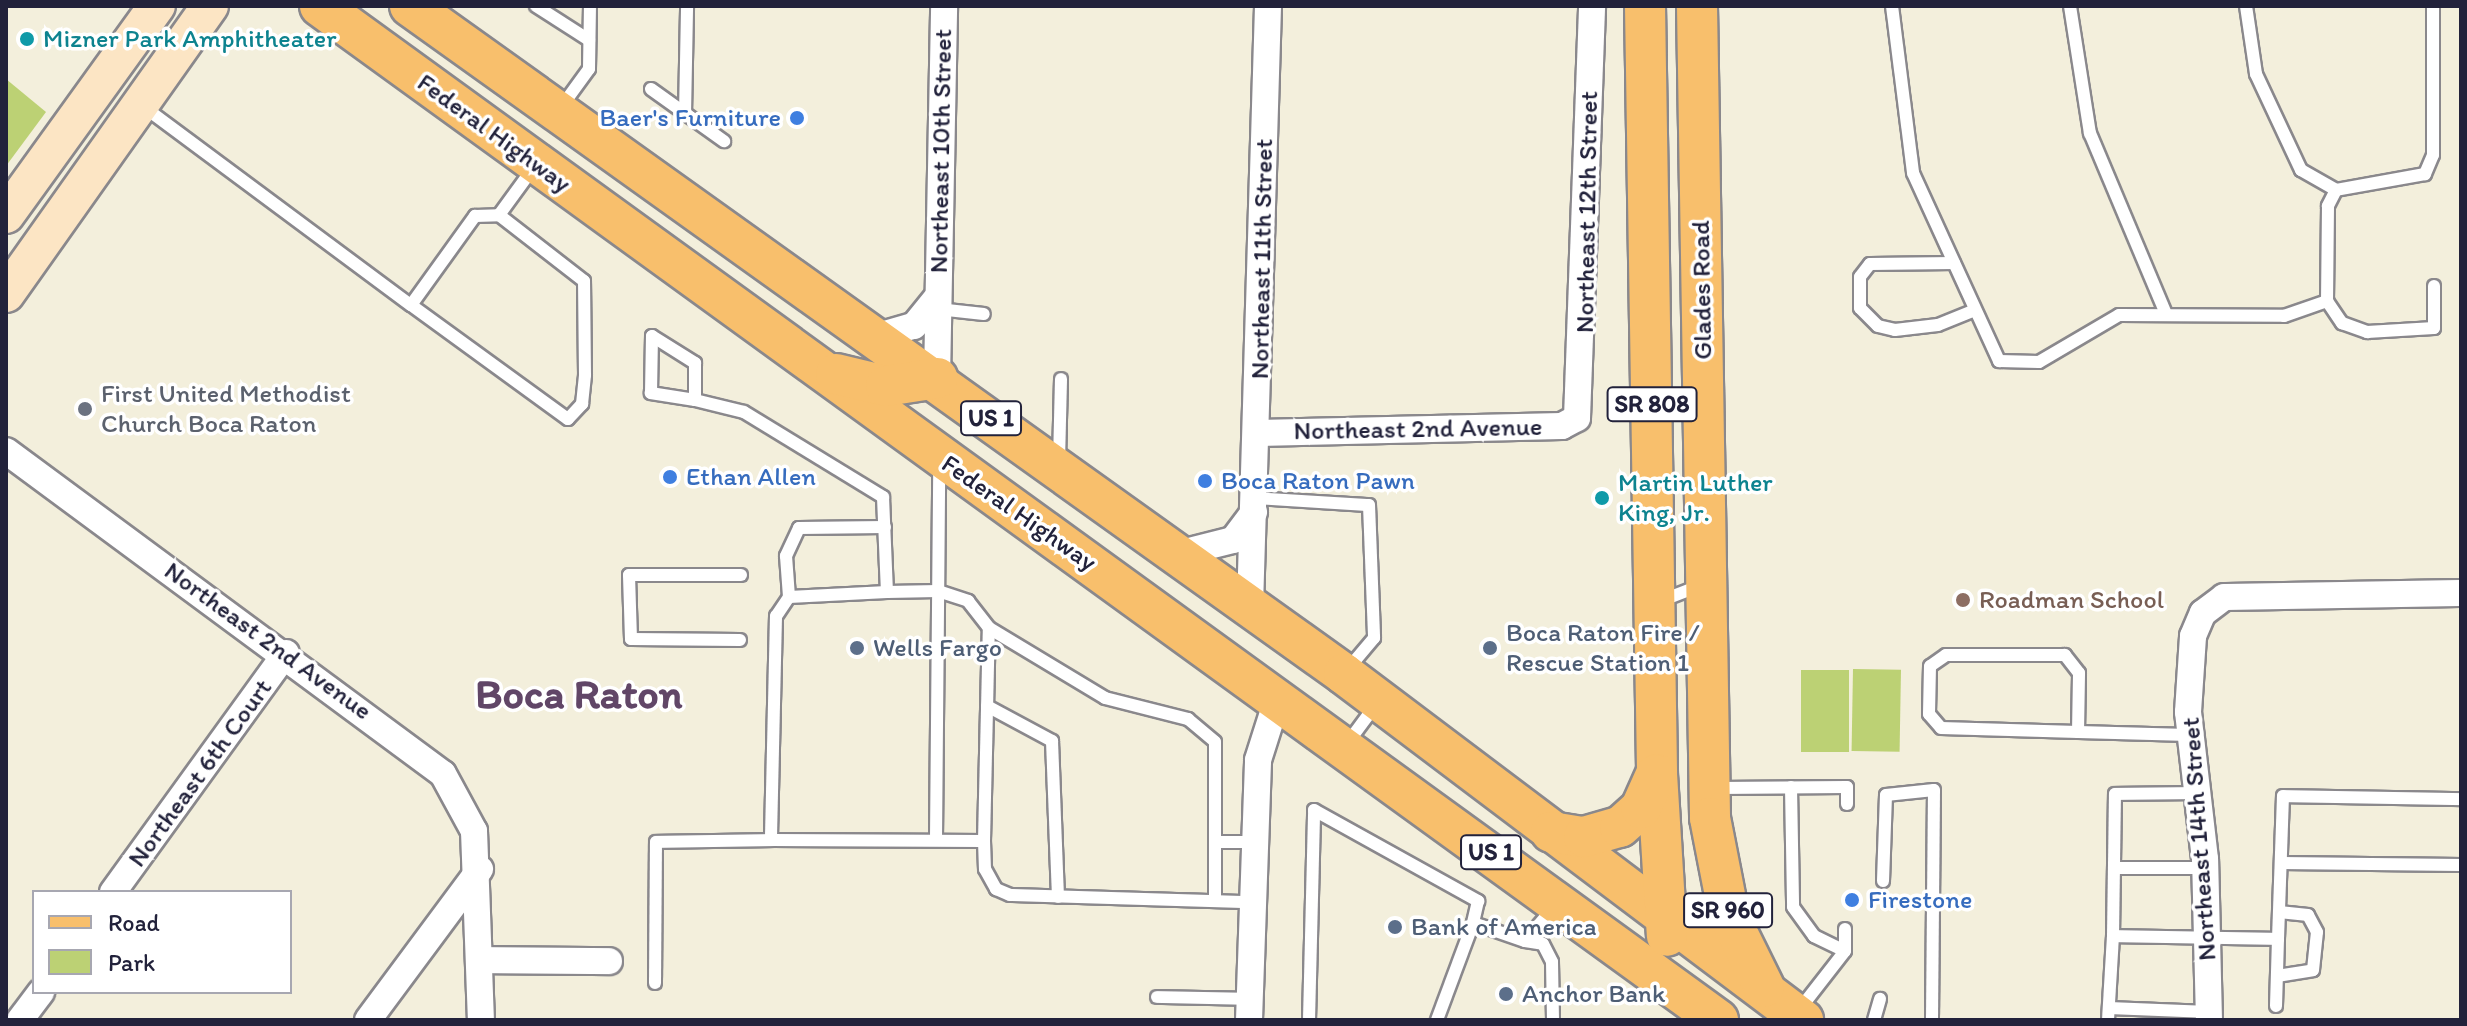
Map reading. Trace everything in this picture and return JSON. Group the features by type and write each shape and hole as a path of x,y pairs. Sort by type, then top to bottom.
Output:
{"main road":[{"path":"6,215 157,6"},
{"path":"6,294 210,6"},
{"name":"Federal Highway","path":"320,6 940,458 1346,745 1718,1020"},
{"name":"Federal Highway","path":"410,6 557,113 937,378 1380,700 1551,832"},
{"name":"Glades Road","path":"1645,6 1657,774 1665,919 1680,991"},
{"name":"Glades Road","path":"1697,6 1710,803 1729,916 1777,1001"},
{"path":"43,165 78,193"},
{"path":"820,371 886,386 937,378"},
{"path":"940,458 978,443 1051,462"},
{"path":"1551,832 1584,837 1620,827 1641,808 1657,774"},
{"path":"1572,912 1636,926 1665,919 1692,886 1710,803"},
{"name":"US 1","path":"1551,832 1777,1001"},
{"path":"1680,991 1708,974 1777,1001"}],"street":[{"name":"Northeast 10th Street","path":"937,378 944,6"},
{"name":"Northeast 11th Street","path":"1250,606 1258,433 1268,6"},
{"name":"Northeast 12th Street","path":"1577,418 1592,6"},
{"name":"Northeast 10th Street","path":"878,336 914,326 938,303"},
{"name":"Northeast 2nd Avenue","path":"1258,433 1562,426 1577,418"},
{"name":"Northeast 2nd Avenue","path":"6,451 286,653 443,774 470,821 480,869 481,1020"},
{"path":"1177,554 1233,540 1254,505"},
{"name":"Northeast 14th Street","path":"2209,1016 2210,938 2206,868 2189,735 2193,636 2203,613 2224,597 2461,593"},
{"name":"Northeast 6th Court","path":"114,890 286,653"},
{"path":"1249,1009 1258,760 1278,697"},
{"path":"368,1020 480,869"},
{"path":"482,960 609,961"},
{"path":"20,1020 40,994"}],"lane":[{"path":"536,6 589,40"},
{"path":"557,113 589,69 590,6"},
{"path":"685,114 687,6"},
{"path":"1892,6 1913,173 1999,361 2010,366 2039,362 2104,319 2165,311 2284,316 2327,301"},
{"path":"2070,6 2090,133 2165,311"},
{"path":"2246,6 2256,74 2301,170 2336,190 2425,174 2433,155 2433,6"},
{"path":"651,89 724,141"},
{"path":"140,104 411,305 568,419 582,404 585,375 584,281 499,215 475,216 411,305"},
{"path":"499,215 536,164"},
{"path":"2336,190 2328,206 2327,301 2342,323 2367,332 2434,328 2434,286"},
{"path":"1954,263 1870,264 1860,277 1860,308 1878,326 1895,330 1938,325 1975,310"},
{"path":"938,303 984,314"},
{"path":"695,400 695,363 652,336 651,393 744,412 883,497 887,592"},
{"path":"1051,462 1061,379"},
{"path":"936,838 940,458"},
{"path":"1254,505 1369,505 1374,638 1344,674"},
{"path":"771,840 776,616 789,597 786,556 799,528 885,527"},
{"path":"740,640 631,639 629,575 741,575"},
{"path":"1655,603 1684,597 1706,580"},
{"path":"789,597 938,591 968,601 989,628 1105,698 1188,719 1215,742 1215,901"},
{"path":"989,628 984,841 996,889 1058,897 1253,902"},
{"path":"2078,732 2079,673 2065,655 1946,655 1930,666 1929,714 1941,728 2078,732 2189,735"},
{"path":"1346,745 1380,700"},
{"path":"987,706 1052,741 1058,897"},
{"path":"1710,803 1791,787 1847,787 1847,804"},
{"path":"1791,787 1793,907 1814,936 1845,951"},
{"path":"1883,881 1886,795 1934,790 1932,1020"},
{"path":"2194,793 2115,794 2109,1014 2209,1016"},
{"path":"2276,1006 2283,796 2461,799"},
{"path":"1309,1020 1314,810 1478,901 1473,923 1437,1020"},
{"path":"655,983 656,842 936,838 984,841"},
{"path":"1215,842 1255,842"},
{"path":"2281,863 2461,865"},
{"path":"2114,868 2206,868"},
{"path":"1525,941 1572,912"},
{"path":"2277,976 2313,970 2317,932 2308,915 2279,912"},
{"path":"1473,923 1543,944 1552,962 1553,1020"},
{"path":"1845,929 1845,951"},
{"path":"2113,936 2278,939"},
{"path":"1777,1001 1845,951"},
{"path":"1157,997 1249,1009"},
{"path":"1874,1020 1880,999"}],"green space":[{"path":"6,79 46,112 6,166"},
{"path":"1853,669 1901,670 1900,752 1852,751"},
{"path":"1801,670 1849,670 1849,752 1801,752"}],"place":[{"name":"Mizner Park Amphitheater","path":"27,39"},
{"name":"Baer's Furniture","path":"797,118"},
{"name":"First United Methodist Church Boca Raton","path":"85,409"},
{"name":"Ethan Allen","path":"670,477"},
{"name":"Boca Raton Pawn","path":"1205,481"},
{"name":"Martin Luther King, Jr.","path":"1602,498"},
{"name":"Roadman School","path":"1963,600"},
{"name":"Wells Fargo","path":"857,648"},
{"name":"Boca Raton Fire / Rescue Station 1","path":"1490,648"},
{"name":"Firestone","path":"1852,900"},
{"name":"Bank of America","path":"1395,927"},
{"name":"Anchor Bank","path":"1506,994"}],"district":[{"name":"Boca Raton","path":"579,694"}]}
